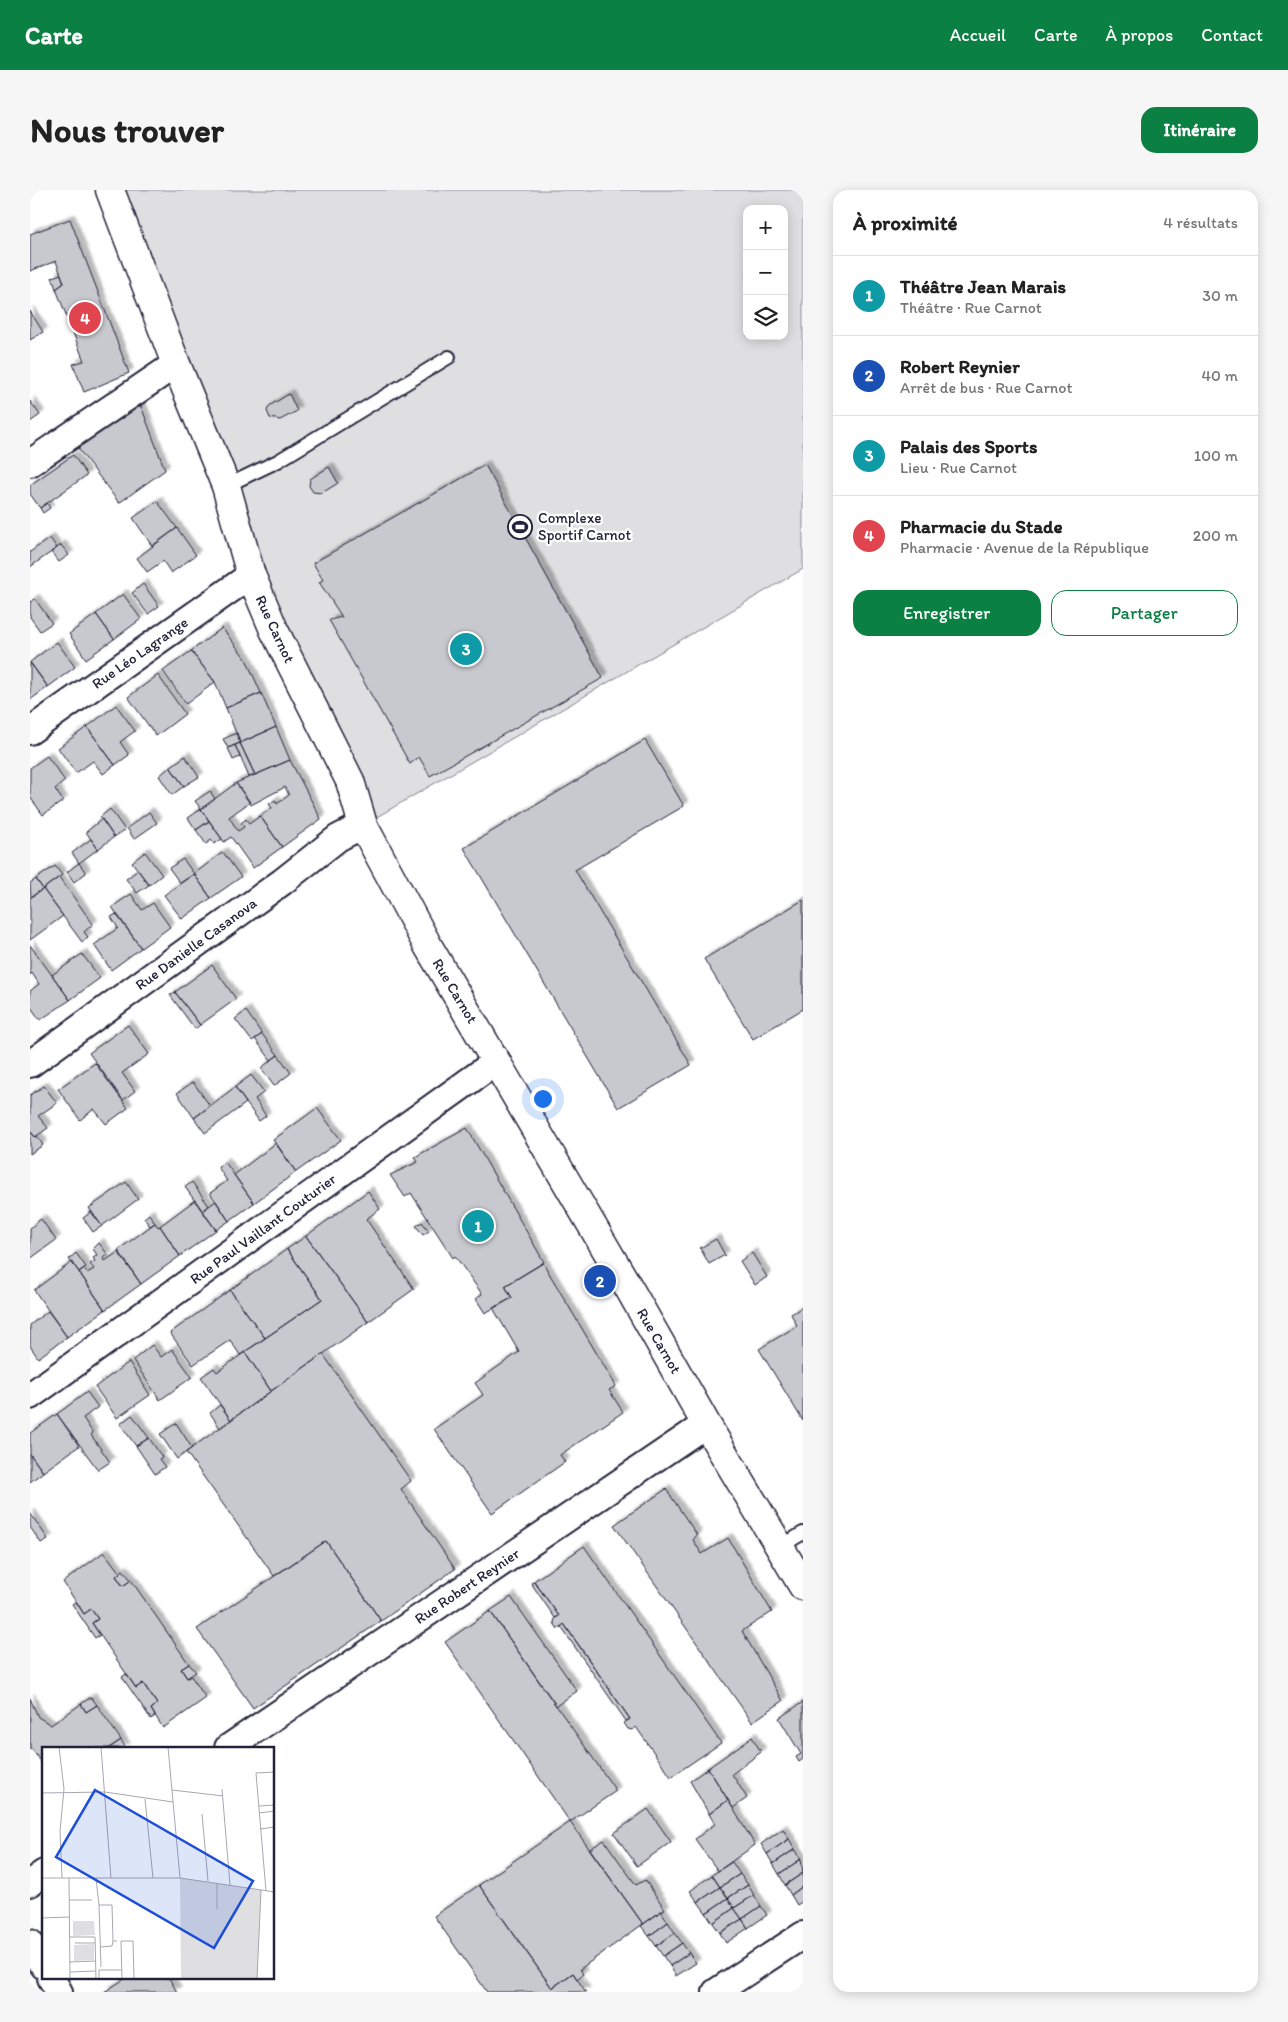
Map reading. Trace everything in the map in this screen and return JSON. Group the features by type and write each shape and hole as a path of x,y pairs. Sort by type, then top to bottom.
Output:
{"main road":[{"name":"Rue Carnot","path":"110,190 176,364 226,486 251,575 274,630 350,781 363,825 428,946 706,1424 803,1586"}],"street":[{"path":"30,463 176,364"},
{"name":"Rue Léo Lagrange","path":"30,731 251,575"},
{"name":"Rue Danielle Casanova","path":"30,1064 282,882 338,838 363,825"},
{"name":"Rue Paul Vaillant Couturier","path":"30,1396 497,1062"},
{"name":"Rue Robert Reynier","path":"229,1747 706,1424"},
{"path":"30,1883 42,1875"},
{"path":"716,1992 803,1935"},
{"path":"30,1943 42,1963"},
{"path":"52,1980 59,1992"}],"lane":[{"path":"226,486 278,461 449,357"},
{"path":"780,1547 803,1533"}],"shaded area":[{"name":"Complexe Sportif Carnot","path":"110,190 803,190 803,569 363,825"}],"building":[{"path":"70,219 129,373 84,392 73,364 84,361 56,289 64,283 56,261 30,271 30,234"},
{"path":"61,274 64,283 56,289 52,277"},
{"path":"30,311 43,332 30,340"},
{"path":"289,394 297,411 280,420 270,418 267,411 269,406"},
{"path":"30,401 40,415 30,422"},
{"path":"131,402 141,406 165,470 119,503 74,443"},
{"path":"73,455 87,475 40,508 30,494 30,485"},
{"path":"485,465 603,678 430,776 419,757 410,764 329,620 342,617 319,582 323,580 313,563"},
{"path":"329,467 338,483 322,493 313,492 309,486 310,479"},
{"path":"157,501 177,528 152,546 133,518"},
{"path":"47,503 50,508 43,513 40,508"},
{"path":"177,528 196,555 171,573 163,561 147,572 137,558"},
{"path":"50,538 57,548 30,567 30,552"},
{"path":"61,545 69,555 59,562 51,552"},
{"path":"143,584 159,606 148,614 132,593"},
{"path":"123,594 141,619 114,639 96,614"},
{"path":"35,599 52,623 40,631 30,617 30,602"},
{"path":"96,614 114,639 86,659 69,634"},
{"path":"222,628 246,659 261,693 226,708 215,682 191,651"},
{"path":"57,642 75,667 48,687 30,662"},
{"path":"191,651 215,682 186,704 163,671"},
{"path":"30,663 48,687 30,700"},
{"path":"158,675 185,714 156,736 128,697"},
{"path":"261,693 276,727 240,743 226,708"},
{"path":"116,705 135,731 120,742 129,755 115,765 87,727"},
{"path":"87,727 115,765 103,774 93,761 76,773 58,748"},
{"path":"276,727 290,760 255,775 240,743"},
{"path":"237,733 240,743 228,748 223,739"},
{"path":"645,740 684,806 575,870 691,1065 618,1108 464,848"},
{"path":"240,743 255,775 249,777 235,745"},
{"path":"235,745 240,757 233,760 228,748"},
{"path":"47,756 65,781 55,789 63,801 43,815 30,797 30,768"},
{"path":"185,756 199,777 184,786 170,767"},
{"path":"290,760 321,819 282,847 260,816 272,808 269,804 275,800 277,804 289,795 285,787 251,805 236,783"},
{"path":"170,767 184,786 172,795 159,776"},
{"path":"236,783 250,802 229,817 238,831 244,827 241,823 246,819 249,824 260,816 282,847 253,868 231,837 224,842 201,809"},
{"path":"210,791 215,799 201,809 195,801"},
{"path":"110,809 125,830 114,837 100,817"},
{"path":"201,809 209,821 196,830 188,818"},
{"path":"149,812 157,823 134,839 127,828"},
{"path":"102,819 114,837 98,849 86,832"},
{"path":"209,821 222,839 214,844 211,840 206,844 196,830"},
{"path":"91,839 98,849 79,863 72,853"},
{"path":"145,852 162,875 149,885 132,862"},
{"path":"223,852 241,877 211,898 194,874"},
{"path":"183,859 194,874 180,883 169,868"},
{"path":"79,863 86,873 74,882 67,872"},
{"path":"55,866 62,875 43,889 36,879"},
{"path":"138,870 149,885 137,893 126,879"},
{"path":"194,874 211,898 182,919 164,895"},
{"path":"59,877 93,924 84,932 88,937 82,942 43,889"},
{"path":"36,879 43,889 31,897 30,883"},
{"path":"43,889 63,916 30,940 30,898"},
{"path":"131,894 142,910 153,903 170,927 141,948 112,907"},
{"path":"803,900 803,1009 753,1039 704,959"},
{"path":"116,914 141,948 111,970 94,945 118,928 111,917"},
{"path":"30,945 70,1000 40,1020 30,1006 30,991 39,984 32,973 30,975"},
{"path":"82,954 100,978 70,1000 52,975"},
{"path":"212,965 236,999 200,1025 175,992"},
{"path":"175,992 200,1025 195,1029 170,995"},
{"path":"246,1011 262,1034 252,1041 235,1019"},
{"path":"128,1025 149,1054 122,1073 135,1091 123,1100 89,1053"},
{"path":"262,1034 278,1055 271,1060 255,1039"},
{"path":"278,1055 291,1073 274,1086 261,1068"},
{"path":"95,1063 128,1108 106,1124 94,1109 80,1120 58,1089"},
{"path":"251,1075 264,1092 255,1099 266,1116 259,1121 235,1087"},
{"path":"193,1082 210,1106 194,1118 177,1093"},
{"path":"44,1086 57,1103 38,1116 48,1128 35,1137 30,1131 30,1095"},
{"path":"235,1087 246,1103 205,1133 194,1118"},
{"path":"317,1108 341,1140 296,1172 273,1140"},
{"path":"467,1128 544,1262 505,1286 512,1298 485,1313 476,1299 482,1294 455,1256 453,1258 411,1193 405,1197 390,1175 418,1162 415,1157"},
{"path":"30,1131 35,1137 37,1136 43,1145 30,1154"},
{"path":"276,1143 296,1172 254,1203 234,1175"},
{"path":"225,1162 254,1203 229,1221 210,1193 227,1181 218,1167"},
{"path":"126,1182 138,1199 102,1226 89,1208"},
{"path":"192,1182 209,1206 202,1211 185,1187"},
{"path":"368,1191 380,1209 366,1219 414,1289 368,1322 306,1236"},
{"path":"195,1200 216,1230 180,1256 160,1226"},
{"path":"216,1201 229,1221 216,1230 202,1211"},
{"path":"91,1212 102,1226 93,1232 83,1218"},
{"path":"149,1214 155,1223 150,1226 144,1218"},
{"path":"41,1219 56,1240 30,1259 30,1228"},
{"path":"422,1222 429,1231 423,1235 416,1226"},
{"path":"155,1223 158,1227 160,1226 180,1256 141,1284 118,1250"},
{"path":"306,1236 368,1322 271,1391 245,1352 322,1299 287,1249"},
{"path":"716,1239 725,1255 709,1264 700,1248"},
{"path":"99,1243 108,1255 103,1258 105,1261 118,1252 141,1284 105,1310 79,1272 84,1268 87,1273 94,1269 90,1264 95,1261 93,1258 97,1255 93,1249"},
{"path":"287,1249 322,1299 265,1338 230,1290"},
{"path":"76,1253 86,1267 79,1272 69,1259"},
{"path":"752,1253 767,1277 755,1285 740,1261"},
{"path":"72,1262 105,1310 67,1337 34,1290"},
{"path":"543,1263 616,1386 609,1390 623,1412 560,1455 565,1462 492,1513 434,1429 483,1395 475,1383 519,1352 493,1308 512,1298 505,1286"},
{"path":"230,1290 265,1338 240,1355 230,1340 193,1365 170,1333"},
{"path":"803,1307 803,1421 759,1349 797,1326 791,1314"},
{"path":"48,1311 67,1337 38,1358 30,1346 30,1325"},
{"path":"152,1345 161,1357 172,1349 192,1377 160,1400 133,1360"},
{"path":"245,1352 271,1391 231,1420 201,1377 214,1368 217,1372"},
{"path":"323,1354 411,1481 401,1489 455,1569 381,1621 326,1541 274,1576 186,1452"},
{"path":"129,1362 150,1395 117,1418 95,1387"},
{"path":"87,1392 98,1407 83,1418 93,1433 91,1435 110,1462 98,1470 57,1414"},
{"path":"220,1405 231,1420 220,1428 210,1413"},
{"path":"57,1414 79,1446 43,1472 30,1454 30,1433"},
{"path":"132,1415 149,1438 136,1446 120,1424"},
{"path":"176,1423 192,1448 177,1459 160,1434"},
{"path":"149,1438 162,1457 159,1459 165,1467 155,1474 136,1446"},
{"path":"30,1454 43,1472 30,1482"},
{"path":"666,1489 697,1535 693,1540 702,1554 728,1538 772,1612 742,1631 783,1701 752,1722 614,1525"},
{"path":"30,1513 48,1539 41,1543 30,1527"},
{"path":"326,1541 381,1621 253,1708 197,1629"},
{"path":"584,1546 721,1743 671,1777 636,1727 632,1730 628,1729 624,1723 630,1719 564,1624 558,1629 554,1623 555,1618 559,1616 534,1581"},
{"path":"104,1552 120,1573 116,1576 123,1586 131,1580 189,1664 181,1669 187,1678 191,1676 206,1698 163,1728 151,1709 157,1704 143,1683 136,1688 92,1623 98,1619 91,1609 84,1614 63,1582"},
{"path":"123,1570 131,1580 123,1586 116,1576"},
{"path":"534,1581 559,1616 555,1618 531,1583"},
{"path":"511,1597 577,1691 556,1706 490,1611"},
{"path":"76,1601 84,1614 91,1609 98,1619 92,1623 100,1635 95,1638 72,1604"},
{"path":"490,1611 616,1791 570,1822 445,1642"},
{"path":"564,1624 630,1719 626,1721 561,1627"},
{"path":"189,1664 196,1672 187,1678 181,1669"},
{"path":"126,1674 136,1688 143,1683 157,1704 151,1709 155,1716 151,1719 122,1677"},
{"path":"91,1697 97,1705 86,1712 81,1704"},
{"path":"30,1698 38,1717 51,1725 81,1704 86,1712 97,1705 121,1740 110,1747 42,1747 42,1764 32,1749 30,1750"},
{"path":"803,1702 803,1759 799,1762 796,1757 801,1754 779,1718"},
{"path":"752,1737 761,1752 732,1774 747,1798 733,1808 708,1768"},
{"path":"121,1740 125,1747 110,1747"},
{"path":"708,1768 728,1800 709,1814 690,1781"},
{"path":"728,1800 755,1845 718,1871 695,1839 715,1824 709,1814"},
{"path":"648,1809 671,1842 637,1866 614,1833"},
{"path":"570,1822 643,1924 580,1969 583,1974 577,1979 573,1973 552,1988 479,1885"},
{"path":"783,1829 789,1839 767,1854 761,1844"},
{"path":"789,1839 795,1849 773,1864 767,1854"},
{"path":"604,1840 636,1885 645,1880 665,1909 643,1924 590,1849"},
{"path":"795,1849 801,1859 779,1874 773,1864"},
{"path":"801,1859 803,1873 785,1885 779,1874"},
{"path":"732,1862 740,1874 720,1887 712,1875"},
{"path":"803,1873 803,1886 791,1895 785,1885"},
{"path":"740,1874 748,1885 728,1898 720,1887"},
{"path":"712,1875 720,1887 698,1902 690,1891"},
{"path":"479,1885 552,1988 573,1973 586,1992 487,1992 434,1916"},
{"path":"748,1885 754,1895 734,1908 728,1898"},
{"path":"803,1886 803,1901 797,1905 791,1895"},
{"path":"720,1887 728,1898 706,1913 698,1902"},
{"path":"754,1895 761,1906 742,1919 734,1908"},
{"path":"728,1898 734,1908 713,1923 706,1913"},
{"path":"761,1906 767,1915 748,1928 742,1919"},
{"path":"734,1908 742,1919 720,1933 713,1923"},
{"path":"661,1911 668,1922 649,1936 641,1926"},
{"path":"742,1919 748,1928 726,1943 720,1933"},
{"path":"668,1922 675,1933 656,1946 649,1936"},
{"path":"675,1933 682,1943 663,1956 656,1946"},
{"path":"682,1943 689,1953 670,1966 663,1956"},
{"path":"689,1953 696,1963 676,1976 670,1966"},
{"path":"123,1980 170,1980 177,1992 104,1992"}],"place":[{"name":"Pharmacie du Stade","path":"85,318"},
{"name":"Complexe Sportif Carnot","path":"520,527"},
{"name":"Palais des Sports","path":"466,649"},
{"name":"Théâtre Jean Marais","path":"478,1226"},
{"name":"Robert Reynier","path":"600,1281"}]}
